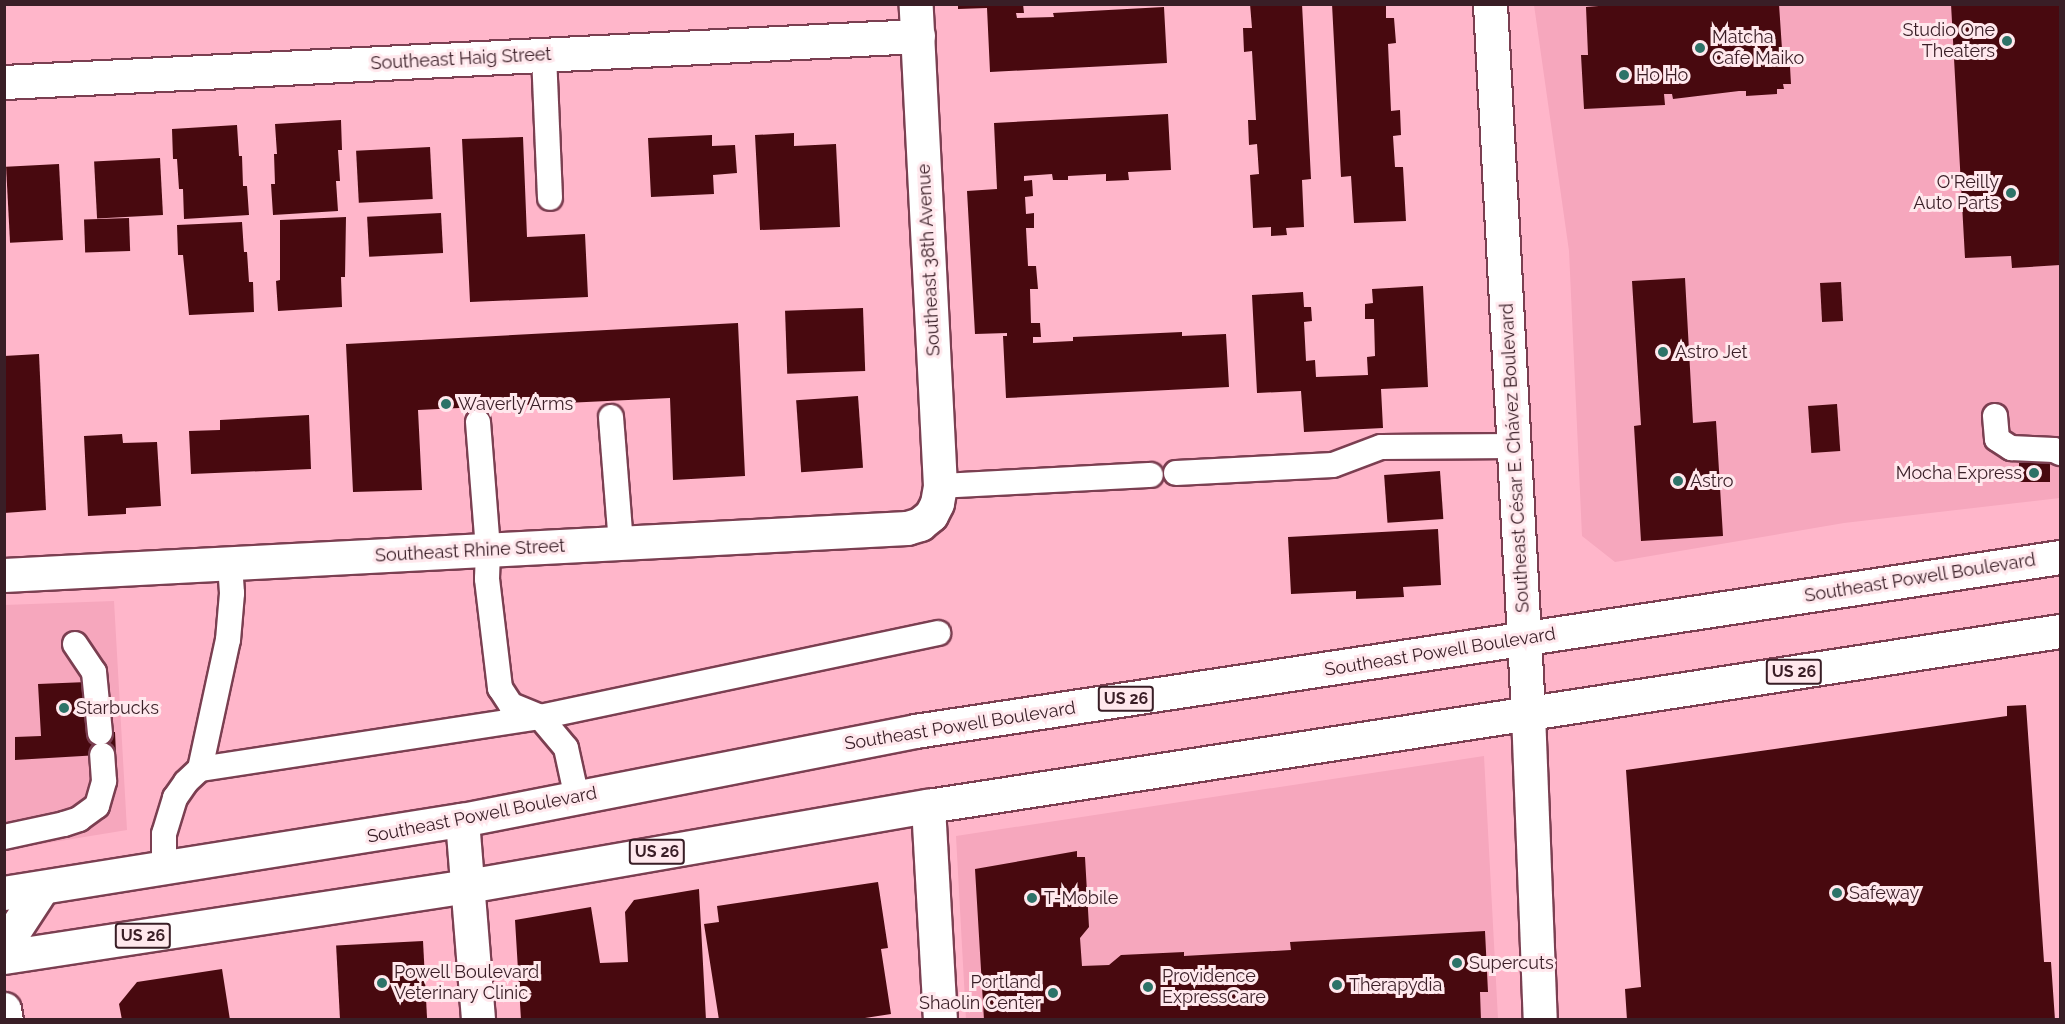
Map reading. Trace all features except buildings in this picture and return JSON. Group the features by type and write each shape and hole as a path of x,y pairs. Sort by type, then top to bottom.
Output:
{"main road":[{"name":"Southeast César E. Chávez Boulevard","path":"1490,4 1525,639 1540,1020"},
{"name":"Southeast Haig Street","path":"4,82 544,55 917,20"},
{"name":"Southeast 38th Avenue","path":"917,20 936,501"},
{"name":"Southeast Rhine Street","path":"4,575 907,528 920,524 936,501"},
{"name":"Southeast Powell Boulevard","path":"4,893 462,820 915,731 2061,557"},
{"name":"US 26","path":"4,957 468,886 928,806 2061,631"},
{"path":"928,806 940,1020"},
{"path":"462,820 478,1020"},
{"path":"4,946 42,888"},
{"path":"4,1009 6,1020"}],"lane":[{"path":"544,55 550,198"},
{"path":"1995,416 1997,439 2011,448 2054,450 2061,453"},
{"path":"611,417 621,543"},
{"path":"478,422 488,550 487,579 500,688 511,705 540,717 566,748 577,798"},
{"path":"1176,474 1333,465 1381,447 1514,446"},
{"path":"936,501 1151,475"},
{"path":"200,769 228,640 232,593 230,564"},
{"path":"164,868 165,834 175,798 186,782 200,769 540,717 938,633"},
{"path":"4,837 79,819 97,806 104,781 94,672 75,644"}],"shaded area":[{"path":"1534,5 2060,5 2060,498 1844,523 1615,562 1582,536 1569,251"},
{"path":"114,601 127,830 5,850 4,605"},
{"path":"1484,756 1498,1019 966,1019 956,836"}],"place":[{"name":"Studio One Theaters","path":"2007,41"},
{"name":"Matcha Cafe Maiko","path":"1700,48"},
{"name":"Ho Ho","path":"1624,75"},
{"name":"O'Reilly Auto Parts","path":"2011,193"},
{"name":"Astro Jet","path":"1663,352"},
{"name":"Waverly Arms","path":"446,404"},
{"name":"Mocha Express","path":"2034,473"},
{"name":"Astro","path":"1678,481"},
{"name":"Starbucks","path":"64,708"},
{"name":"Safeway","path":"1837,893"},
{"name":"T-Mobile","path":"1032,898"},
{"name":"Supercuts","path":"1457,963"},
{"name":"Powell Boulevard Veterinary Clinic","path":"382,983"},
{"name":"Therapydia","path":"1337,985"},
{"name":"Providence ExpressCare","path":"1148,987"},
{"name":"Portland Shaolin Center","path":"1053,993"}]}
